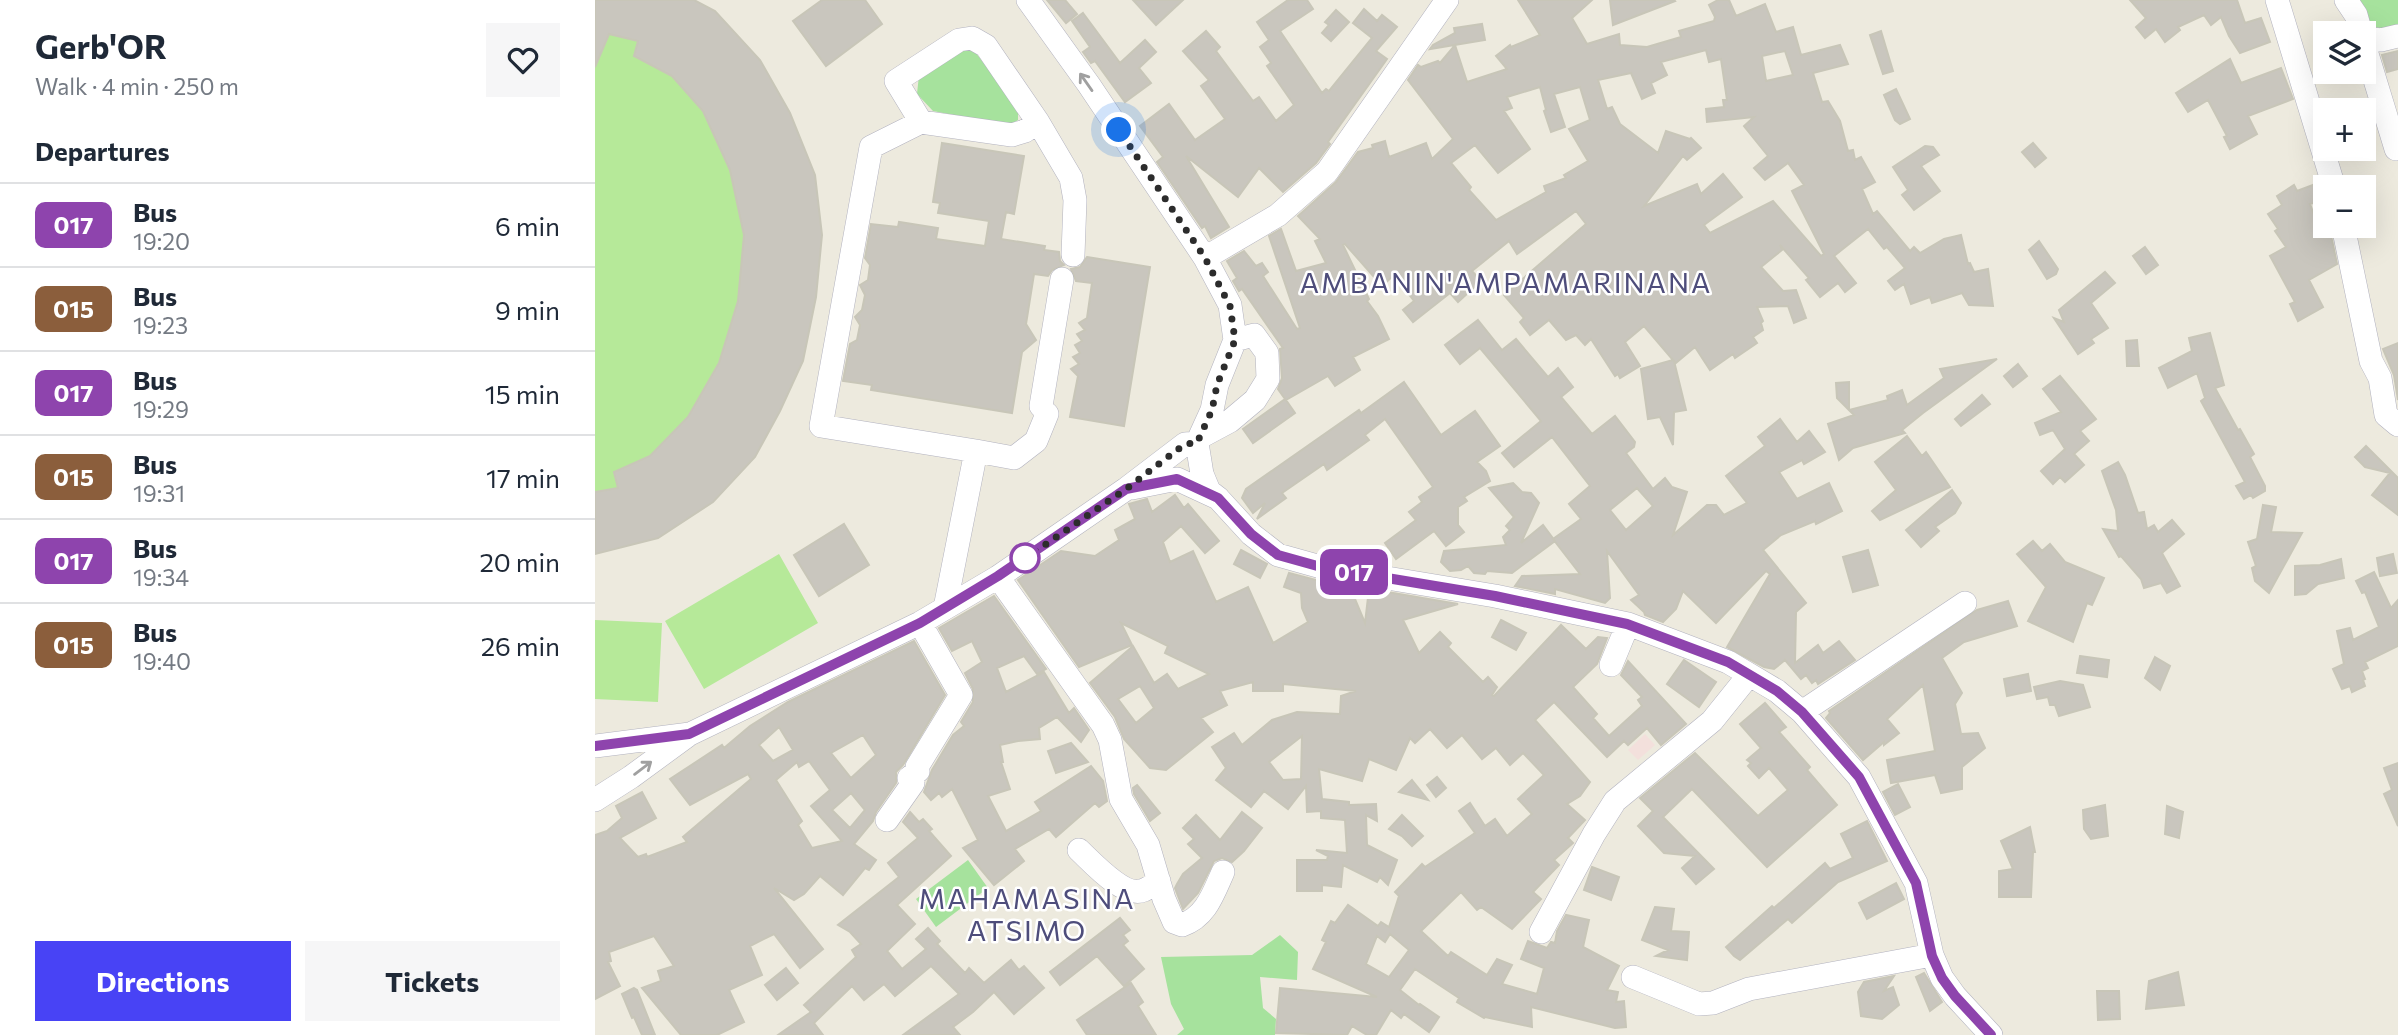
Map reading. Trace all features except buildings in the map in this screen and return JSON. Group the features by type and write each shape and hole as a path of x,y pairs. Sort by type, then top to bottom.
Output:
{"street":[{"path":"1028,0 1089,85 1205,258 1230,306 1235,340 1199,440 1202,474 1209,491 1251,534 1278,555 1321,567 1495,596 1627,624 1728,662 1777,691 1802,712 1859,777 1916,883 1932,956 1942,978 1991,1035"},
{"path":"1205,258 1255,231 1278,215 1327,173 1447,0"},
{"path":"2277,0 2330,175"},
{"path":"2346,0 2358,21"},
{"path":"2376,40 2398,36"},
{"path":"921,122 896,81 959,40 972,38 986,46 1038,122 1071,178 1075,200 1073,255"},
{"path":"2376,82 2396,149"},
{"path":"1038,122 1025,131 1012,135 921,122 871,146 821,426 1014,458 1036,441 1044,410 1062,279"},
{"path":"2345,238 2371,361 2379,378 2386,415 2398,425"},
{"path":"595,800 689,734 920,623 998,576 1126,489 1185,444 1199,440 1230,421 1255,400 1268,379 1267,353 1254,335 1235,340"},
{"path":"945,608 976,452"},
{"path":"1126,489 1177,479 1218,498"},
{"path":"998,576 1103,726 1110,740 1121,799 1148,845 1174,922 1182,926 1194,922 1205,910 1223,872"},
{"path":"1802,712 1965,603"},
{"path":"887,820 913,783 909,778 918,771 917,767 961,695 920,623"},
{"path":"1611,665 1627,624"},
{"path":"1541,932 1594,834 1615,802 1712,721 1749,675"},
{"path":"595,746 689,734"},
{"path":"1079,850 1113,881 1132,892 1143,891 1159,881"},
{"path":"1633,977 1699,1004 1713,1003 1749,989 1932,956"}],"shaded area":[{"path":"1645,734 1655,745 1638,760 1628,750"}],"green space":[{"path":"595,0 694,0 715,11 760,60 790,113 815,175 822,235 816,297 803,361 658,538 595,554"},
{"path":"2355,0 2398,0 2398,29 2376,27 2376,21 2367,21"},
{"path":"964,47 976,53 1018,108 1018,120 1009,126 933,111 917,94 919,75"},
{"path":"779,554 818,623 704,689 665,621"},
{"path":"595,620 662,623 658,702 595,699"},
{"path":"968,860 988,888 936,927 916,899"},
{"path":"1280,935 1298,952 1297,980 1260,977 1263,1008 1276,1019 1275,1035 1177,1035 1184,1029 1171,1004 1161,957 1252,955"}],"bus line":[{"name":"017","path":"595,746 689,734 920,623 998,576 1126,489 1177,479 1218,498 1251,534 1278,555 1321,567 1565,609 1627,624 1728,662 1777,691 1802,712 1859,777 1916,883 1932,956 1942,978 1991,1035"}],"district":[{"name":"AMBANIN'AMPAMARINANA","path":"1506,283"},
{"name":"MAHAMASINA ATSIMO","path":"1027,915"}],"route":[{"path":"1025,558 1020,562 1126,489 1185,444 1197,443 1212,410 1217,385 1235,340 1230,306 1205,258 1119,130"}]}
